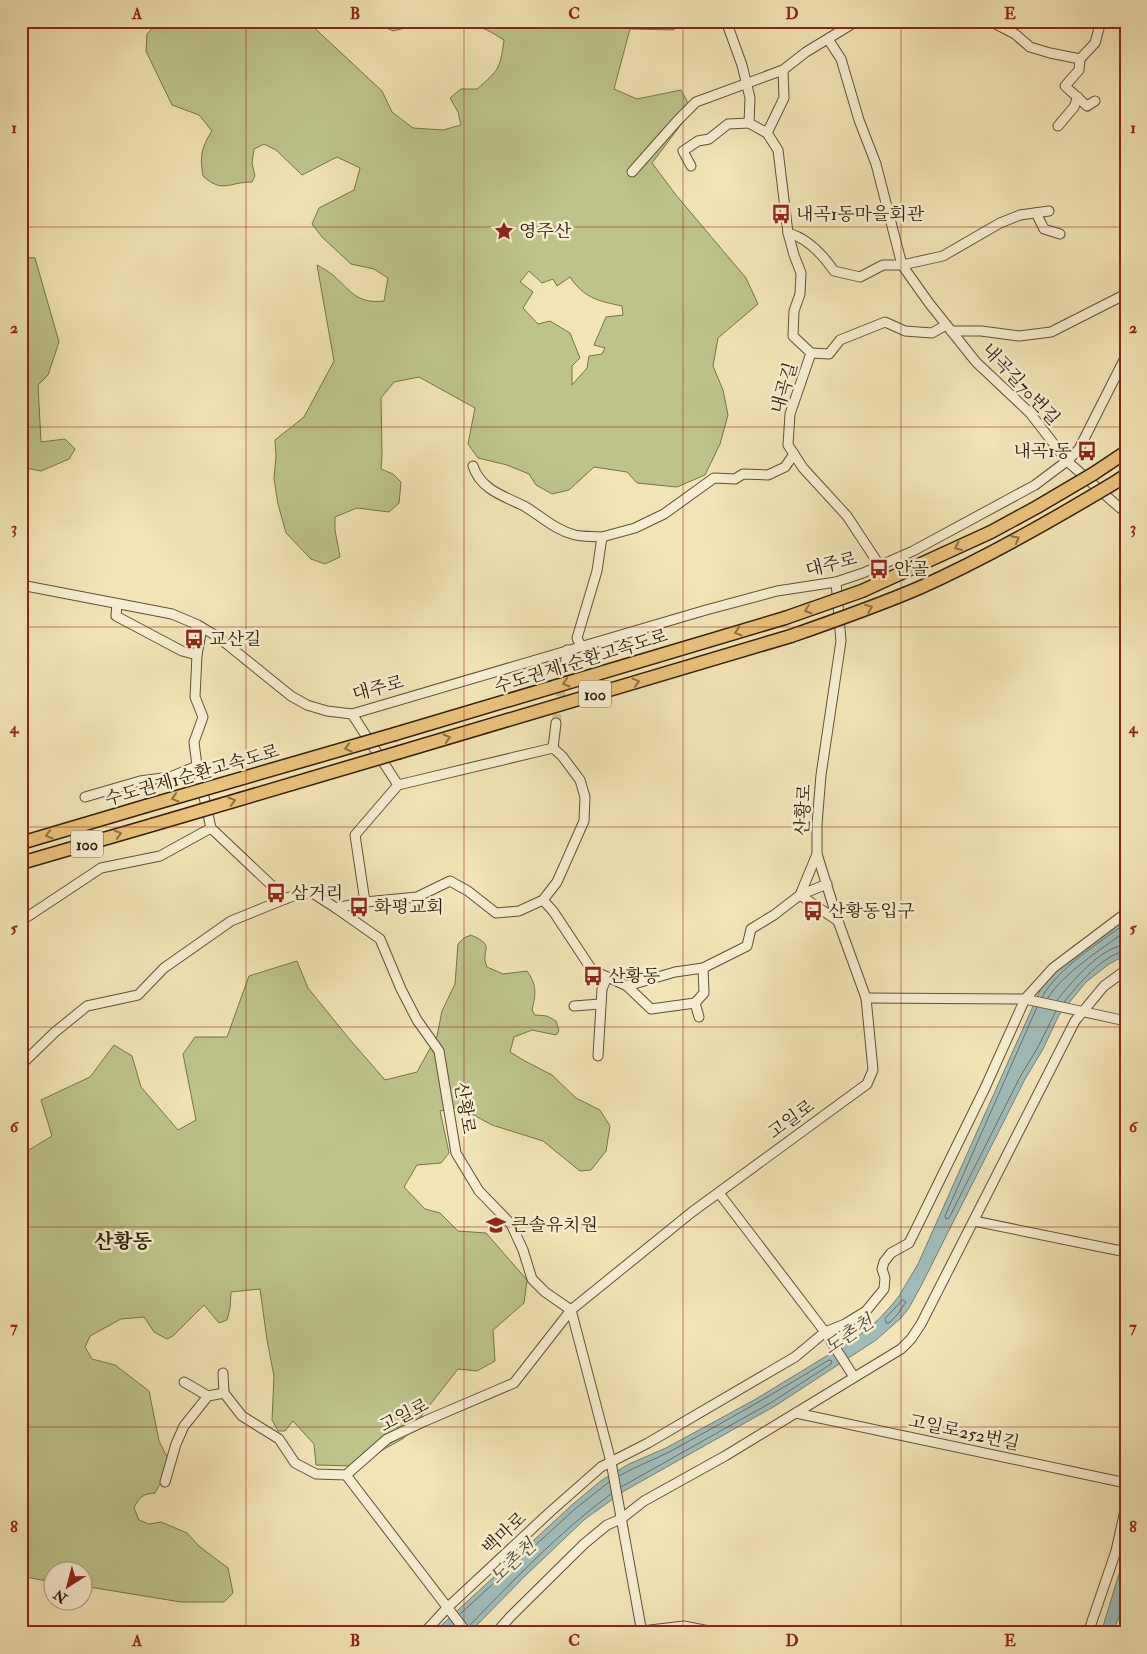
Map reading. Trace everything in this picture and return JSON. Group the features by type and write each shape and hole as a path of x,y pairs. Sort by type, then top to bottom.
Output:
{"highway":[{"name":"수도권제1순환고속도로","path":"21,842 395,734 785,618 862,591 991,532 1093,474 1126,452"},
{"name":"수도권제1순환고속도로","path":"21,862 790,636 865,610 999,549 1056,518 1126,475"}],"street":[{"path":"726,21 742,65 750,98 749,123"},
{"path":"632,172 696,102 783,70 806,52 857,21"},
{"path":"990,21 1015,34 1030,48 1050,54 1080,58"},
{"path":"1095,101 1087,106 1065,86 1079,70 1080,58 1095,44 1101,21"},
{"path":"828,39 844,66 859,120 876,164 902,265"},
{"path":"691,166 683,152 698,141 709,139 728,124 749,123 767,133 784,98 783,70"},
{"path":"1058,126 1074,107 1078,97"},
{"name":"내곡길","path":"767,133 778,150 788,233 801,273 800,294 794,311 793,336 811,353 790,414 788,445 803,468 847,516 880,566"},
{"path":"788,233 798,236 826,260 834,271 860,277 883,264 902,265 943,256 1000,223 1020,215 1050,211"},
{"path":"1036,213 1044,229 1060,234"},
{"name":"내곡길70번길","path":"902,265 948,328 976,362 1030,413 1067,461"},
{"name":"내곡길70번길","path":"948,328 981,330 1019,336 1050,332 1126,294"},
{"path":"811,353 829,354 840,340 886,322 905,331 932,333 948,328"},
{"name":"대주로","path":"21,585 172,614 218,637 291,696 307,705 327,711 352,714 706,610 777,591 836,582 880,566 913,551 1035,485 1067,461 1079,449 1126,356"},
{"path":"473,466 476,474 486,486 503,498 524,507 555,528 576,535 602,537 635,528 664,514 714,478 736,480 743,474 768,475 784,467 794,454"},
{"path":"1067,461 1120,508 1126,511"},
{"path":"581,646 577,638 597,571 602,537"},
{"name":"산황로","path":"827,884 817,854 817,824 841,641 836,582"},
{"path":"116,604 116,616 182,651 197,655"},
{"path":"202,628 197,655 195,697 203,717 194,742 196,766 211,828 286,899"},
{"path":"564,667 567,650"},
{"path":"352,714 398,785"},
{"path":"553,748 556,723"},
{"path":"365,902 355,835 398,785 553,748"},
{"path":"336,908 365,902 417,896 450,881 468,891 496,913 519,910 542,900 556,882 584,821 585,797 580,780 562,756 553,748"},
{"path":"85,797 140,781 170,777 196,766"},
{"path":"21,921 101,868 160,856 211,828"},
{"path":"800,895 817,854"},
{"path":"627,986 675,972 703,968 747,946 751,929 774,915 800,895 827,884"},
{"name":"고일로","path":"346,1475 387,1440 425,1421 514,1383 571,1310 638,1254 867,1084 873,1070 866,998 838,921 827,884"},
{"name":"산황로","path":"21,1065 55,1032 87,1006 138,995 164,968 231,921 286,899 311,892 380,939 417,1020 439,1051 456,1153 479,1191 511,1224 532,1279 545,1292 571,1310"},
{"path":"800,895 838,921"},
{"path":"542,900 553,911 592,970 627,986 651,1009 695,1003 704,993 703,968"},
{"path":"1025,999 1053,968 1126,913"},
{"path":"496,1633 584,1544 607,1525 621,1519 644,1501 796,1413 851,1373 901,1348 911,1339 922,1324 1064,1041 1082,1011 1104,986 1126,970"},
{"path":"598,1056 600,1004 602,989 607,977"},
{"path":"866,998 1025,999 1126,1021"},
{"name":"백마로","path":"424,1633 550,1512 602,1467 611,1465 795,1356 866,1311 884,1289 882,1269 884,1262 891,1253 909,1243 986,1088 1025,999"},
{"path":"695,1003 699,1018"},
{"path":"574,1006 600,1004"},
{"path":"719,1193 827,1334 851,1373"},
{"path":"974,1221 1126,1252"},
{"path":"571,1310 611,1465 642,1632 684,1626 719,1633"},
{"path":"223,1373 224,1393 242,1416 279,1439 295,1463 316,1474 346,1475 467,1633"},
{"path":"184,1382 208,1396"},
{"path":"166,1482 176,1444 184,1426 208,1396 224,1393"},
{"name":"고일로252번길","path":"796,1413 1126,1482"},
{"path":"1088,1633 1116,1552 1126,1506"},
{"path":"1122,1633 1126,1623"}],"green space":[{"path":"169,21 307,21 382,91 392,112 413,128 443,130 461,125 458,112 450,98 461,89 477,89 494,73 500,63 504,40 487,30 466,25 427,25 393,31 372,21 680,21 674,30 630,29 614,89 637,99 681,90 687,101 689,114 652,163 676,195 746,278 758,304 718,338 713,366 723,390 728,415 720,444 705,475 677,487 637,483 627,472 594,467 569,490 552,494 536,485 529,474 507,465 478,458 468,444 475,408 419,377 394,382 381,398 381,469 393,474 401,482 399,503 389,512 357,508 335,517 335,530 340,557 325,564 311,559 286,533 278,504 274,479 275,440 304,417 334,361 317,265 361,299 384,301 388,278 374,269 351,264 322,237 312,224 319,208 354,190 360,168 337,157 302,175 276,150 264,144 254,149 252,163 255,176 252,182 221,186 216,185 203,176 202,157 204,147 212,131 199,115 172,105 146,51 147,34 157,23","holes":["529,271 542,283 553,279 557,286 570,277 581,290 592,298 622,306 623,315 606,317 594,345 605,348 602,354 589,356 587,368 572,385 572,366 580,358 570,333 550,321 538,324 523,308 533,292 520,282"]},
{"path":"21,257 35,258 59,342 48,375 38,385 41,442 65,439 75,449 69,459 41,471 21,467"},
{"path":"471,935 484,943 486,946 485,961 487,967 503,974 527,971 533,981 535,990 532,1010 535,1015 547,1016 556,1021 559,1031 556,1035 532,1030 514,1037 510,1052 552,1075 576,1098 600,1110 610,1126 606,1151 591,1170 580,1171 543,1141 492,1125 459,1107 440,1111 449,1153 441,1163 417,1165 404,1187 425,1209 440,1213 458,1231 486,1233 527,1280 524,1303 493,1330 495,1361 477,1371 458,1369 404,1438 354,1466 316,1465 314,1444 293,1421 285,1431 278,1431 272,1420 274,1376 260,1289 231,1292 227,1320 219,1323 204,1305 173,1336 167,1339 154,1332 144,1317 121,1319 90,1336 85,1347 92,1359 115,1365 149,1391 159,1441 167,1457 165,1475 155,1493 142,1497 134,1508 139,1520 149,1524 161,1522 187,1533 200,1547 228,1568 233,1593 224,1602 181,1602 92,1587 92,1562 42,1562 42,1580 21,1576 21,1147 29,1150 52,1136 41,1100 90,1077 114,1045 132,1056 141,1087 178,1130 196,1120 183,1054 195,1037 227,1037 249,976 297,961 308,988 385,1080 417,1072 437,1036 442,1011 455,984 458,944 464,938"}],"water":[{"name":"도촌천","path":"1126,917 1126,955 1109,964 1086,982 1059,1015 922,1284 909,1308 901,1318 876,1340 775,1406 624,1491 585,1519 469,1633 433,1633 573,1504 602,1480 629,1464 666,1448 756,1399 856,1338 878,1320 899,1296 918,1264 1042,986 1064,964"},
{"path":"1126,1551 1126,1601 1112,1633 1101,1633"}],"tunnel":[{"path":"556,723 565,667"}],"place":[{"name":"내곡1동마을회관","path":"781,214"},
{"name":"영주산","path":"504,231"},
{"name":"내곡1동","path":"1087,451"},
{"name":"안골","path":"879,569"},
{"name":"교산길","path":"194,639"},
{"name":"삼거리","path":"276,893"},
{"name":"화평교회","path":"359,907"},
{"name":"산황동입구","path":"813,911"},
{"name":"산황동","path":"593,976"},
{"name":"큰솔유치원","path":"496,1225"}],"district":[{"name":"산황동","path":"123,1241"}]}
